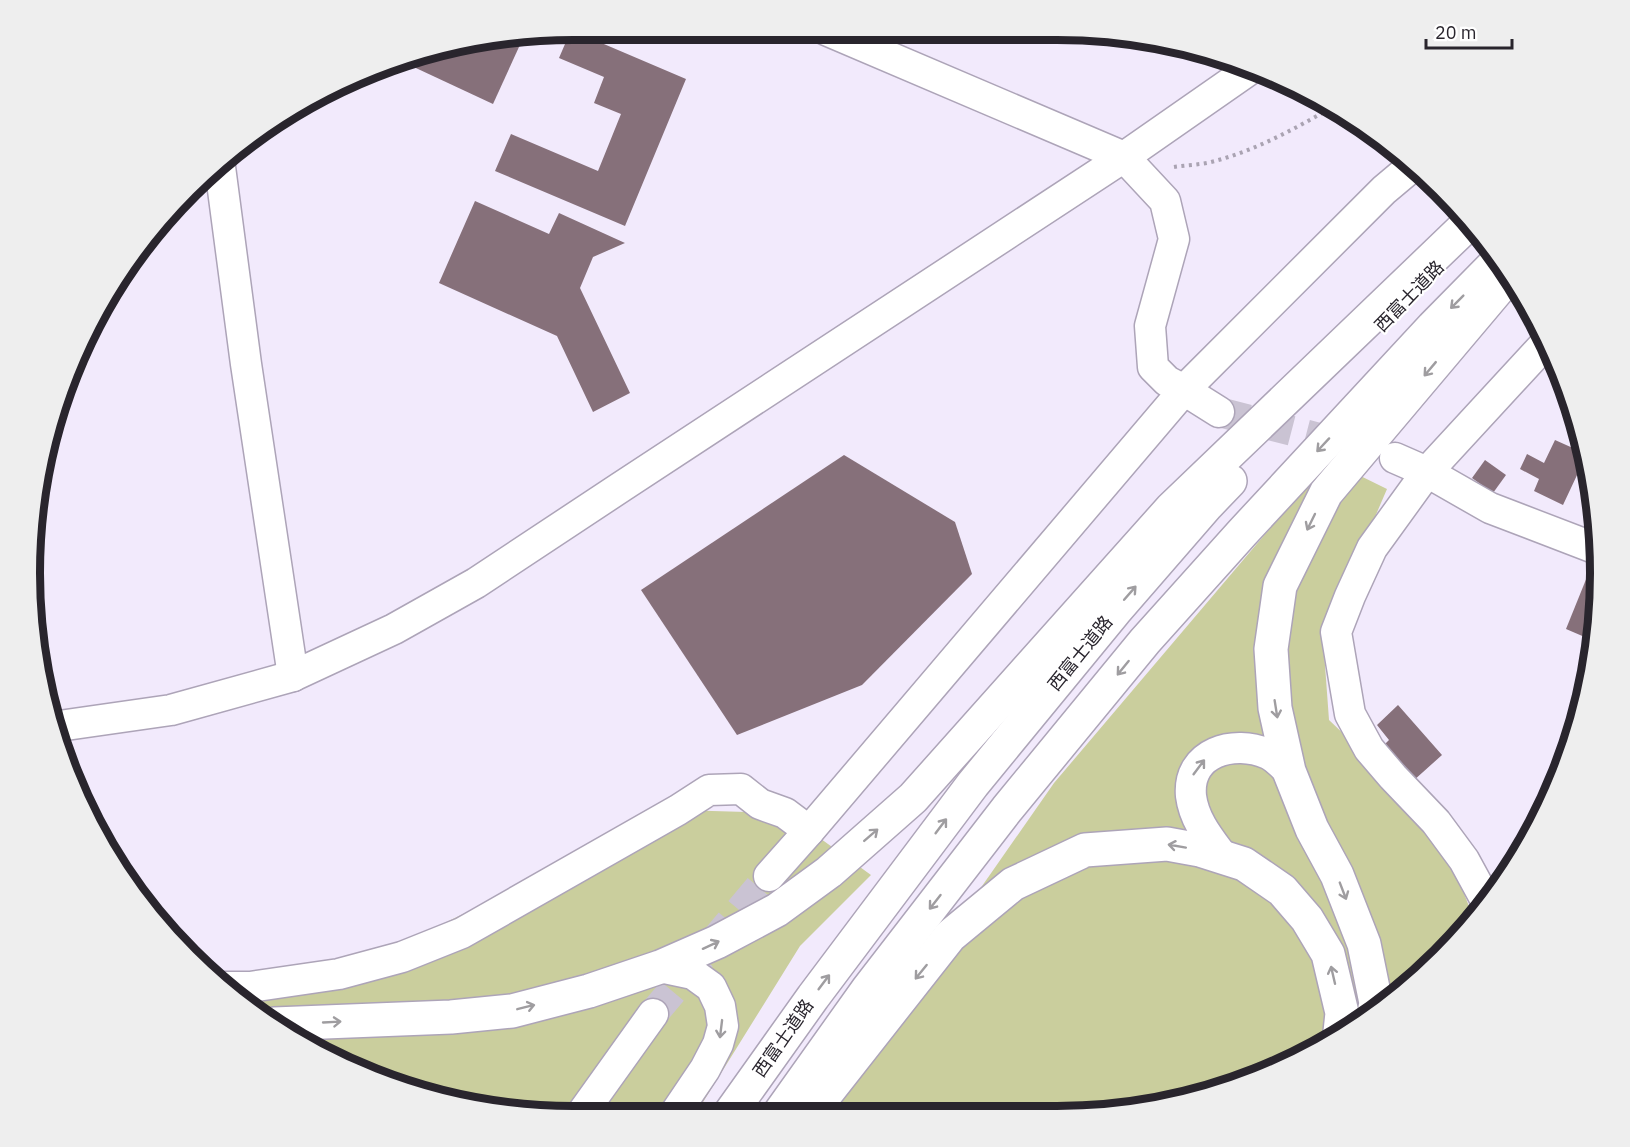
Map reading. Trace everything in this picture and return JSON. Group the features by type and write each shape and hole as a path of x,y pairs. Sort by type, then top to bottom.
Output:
{"highway":[{"path":"288,1023 451,1017 512,1011 590,991 660,967 717,942 777,910 829,872 913,798 1171,509 1463,229"},
{"name":"西富士道路","path":"735,1106 813,997 966,793 1115,610 1207,505 1468,235"},
{"path":"785,1106 875,979 1007,809 1146,641 1242,533 1425,335 1492,267"},
{"path":"1375,1000 1364,944 1337,875 1312,829 1289,771 1275,708 1271,649 1280,586 1326,493 1503,283"},
{"path":"816,1106 950,936 1013,884 1085,850 1167,844 1200,850 1244,864 1282,891 1307,918 1328,954 1342,1013 1341,1024"}],"street":[{"path":"849,40 1124,157 1165,201 1174,239 1150,326 1153,367 1167,381 1219,412"},
{"path":"63,725 171,710 293,675 394,629 476,583 1124,157 1243,74"},
{"path":"769,876 1184,390 1384,190 1406,171"},
{"path":"221,174 246,364 293,675"},
{"path":"1482,894 1464,860 1436,822 1369,749 1350,714 1336,632 1372,548 1427,472 1540,349"},
{"path":"1395,458 1427,472 1490,508 1588,546"},
{"path":"1222,857 1196,817 1191,795 1192,776 1202,762 1214,752 1228,748 1247,748 1269,754 1289,771"},
{"path":"237,986 339,974 402,957 462,933 709,790 741,789 760,804 785,813 809,831"},
{"path":"660,967 693,974 711,987 720,1006 723,1026 718,1044 705,1070 680,1106"},
{"path":"587,1106 653,1014"}],"path":[{"path":"1173,167 1208,163 1234,156 1287,134 1324,112"}],"green space":[{"path":"1328,460 1387,489 1323,638 1329,720 1436,822 1470,909 1457,925 1408,974 1353,1017 1292,1052 1228,1078 1194,1088 1126,1102 1091,1105 829,1106 1054,783"},
{"path":"678,810 785,813 871,875 800,946 701,1106 539,1105 504,1102 436,1088 402,1078 338,1052 277,1017 225,977 339,974"}],"building":[{"path":"567,40 594,40 686,79 625,226 495,171 511,134 598,171 621,114 594,103 604,77 559,58"},
{"path":"521,44 493,104 412,66 470,51"},
{"path":"475,201 549,234 559,213 625,243 593,257 580,288 630,393 593,412 557,336 439,283"},
{"path":"1555,440 1574,448 1579,471 1563,505 1534,491 1539,479 1520,469 1527,454 1544,463"},
{"path":"844,455 955,522 972,574 862,685 737,735 641,590"},
{"path":"1485,460 1506,475 1493,493 1472,478"},
{"path":"1589,572 1585,637 1566,629"},
{"path":"1398,705 1442,755 1413,781 1381,748 1389,740 1377,725"}],"tunnel":[{"path":"1219,412 1350,446"},
{"path":"653,1014 769,876"}]}
